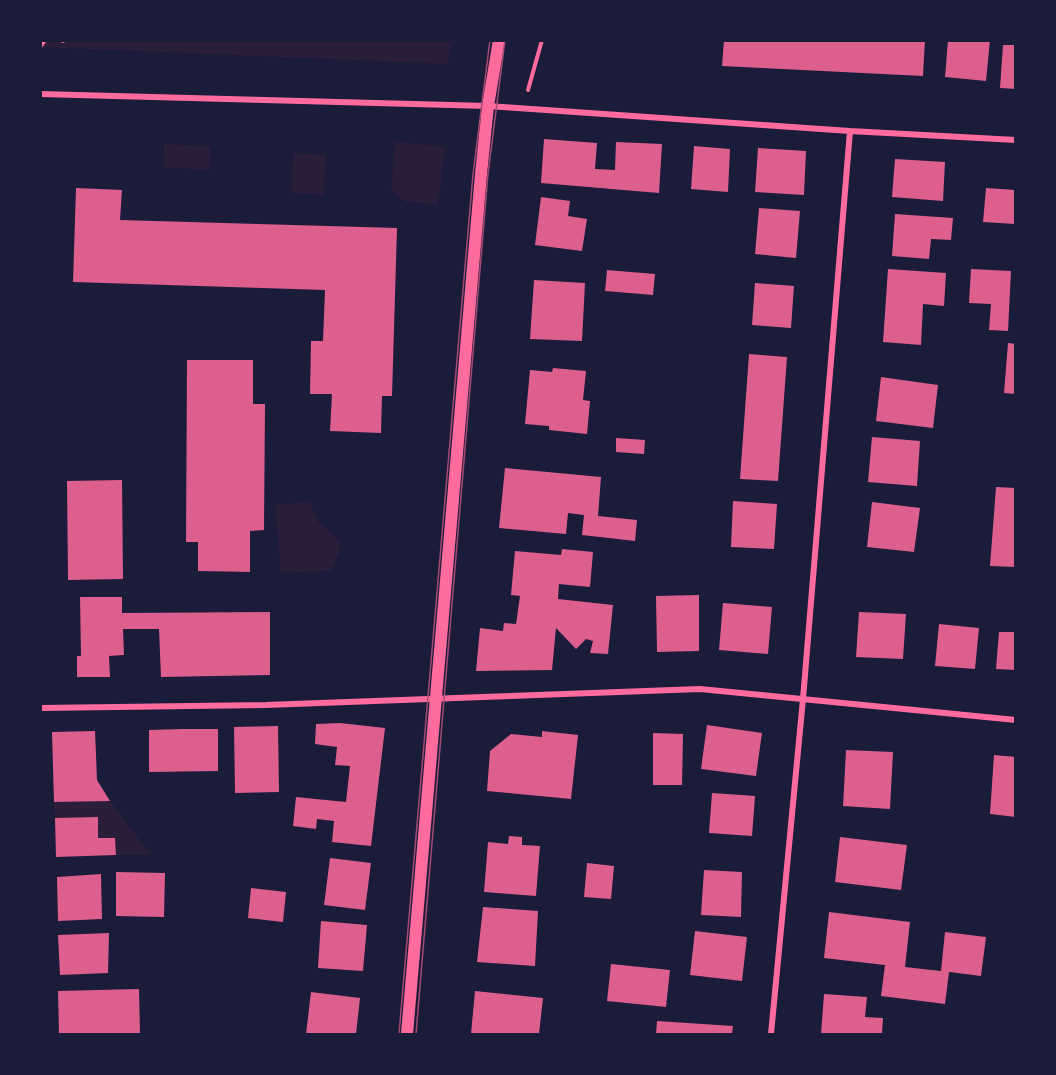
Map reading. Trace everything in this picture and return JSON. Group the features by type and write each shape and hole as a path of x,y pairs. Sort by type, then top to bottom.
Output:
{"main road":[{"path":"407,1035 480,186 488,106 499,40"}],"street":[{"path":"40,94 488,106 1016,140"},
{"path":"771,1035 803,699 850,131"},
{"path":"40,708 266,705 700,689 1016,720"}],"path":[{"path":"40,47 45,40"},
{"path":"524,108 542,40"}],"shaded area":[{"path":"41,40 453,41 447,64 41,47"},
{"path":"395,142 443,146 445,149 438,204 406,202 391,191"},
{"path":"164,144 211,146 210,170 163,167"},
{"path":"293,153 326,155 324,195 291,193"},
{"path":"309,502 319,523 340,540 339,554 330,571 281,573 275,505"},
{"path":"110,801 151,855 116,855 115,838 98,838 98,817 55,818 54,802"}],"building":[{"path":"724,40 925,40 923,76 722,66"},
{"path":"948,40 990,40 986,81 945,77"},
{"path":"1003,45 1016,45 1016,89 1000,88"},
{"path":"544,139 597,143 595,169 615,170 616,142 662,144 659,193 541,183"},
{"path":"694,146 730,149 728,192 691,189"},
{"path":"758,148 806,151 804,195 755,192"},
{"path":"895,159 945,162 943,201 892,197"},
{"path":"76,188 122,190 120,220 397,228 392,396 382,396 381,433 330,431 332,394 310,394 311,341 323,341 325,290 73,282"},
{"path":"986,188 1016,190 1015,224 983,222"},
{"path":"541,197 570,201 568,216 587,219 582,251 535,245"},
{"path":"759,208 800,211 796,258 755,254"},
{"path":"895,214 953,218 951,240 931,239 929,259 892,256"},
{"path":"888,269 946,273 944,306 923,304 921,345 883,342"},
{"path":"971,269 1011,271 1008,331 989,330 991,304 969,303"},
{"path":"607,270 655,274 653,295 605,291"},
{"path":"534,280 585,283 582,341 530,339"},
{"path":"755,283 794,286 791,328 752,325"},
{"path":"1008,343 1016,344 1016,394 1004,393"},
{"path":"749,354 787,357 778,481 740,479"},
{"path":"187,360 253,360 253,404 265,404 264,530 250,531 250,572 198,571 198,542 186,542"},
{"path":"553,368 586,371 583,400 590,401 587,434 549,430 549,426 525,424 530,370 552,372"},
{"path":"881,377 938,385 933,428 876,421"},
{"path":"872,437 920,441 917,486 868,482"},
{"path":"616,438 645,440 644,454 616,452"},
{"path":"505,468 601,477 598,516 637,520 635,541 582,535 584,515 568,513 566,534 499,528"},
{"path":"122,480 123,579 68,580 67,481"},
{"path":"996,487 1016,488 1016,567 990,566"},
{"path":"733,501 777,504 774,549 731,547"},
{"path":"872,502 920,508 914,552 867,547"},
{"path":"562,549 593,552 590,587 559,584 558,599 613,605 608,654 590,653 593,641 586,639 576,649 556,628 552,670 476,671 480,628 503,631 504,623 516,624 520,596 511,595 515,551 561,555"},
{"path":"699,595 699,651 657,652 656,596"},
{"path":"80,597 122,597 122,613 270,612 270,675 161,677 159,629 123,629 124,655 109,656 110,677 77,677 77,656 81,656"},
{"path":"723,603 772,607 768,654 719,650"},
{"path":"859,612 906,614 903,659 856,657"},
{"path":"939,624 979,628 975,669 935,666"},
{"path":"999,632 1016,632 1016,670 996,669"},
{"path":"340,723 385,728 371,846 332,842 334,821 317,819 316,829 293,826 296,797 346,802 350,766 335,765 337,747 315,744 316,724"},
{"path":"707,725 762,733 756,776 701,769"},
{"path":"278,726 279,792 235,793 234,727"},
{"path":"218,729 218,771 149,772 149,730"},
{"path":"95,731 97,780 110,801 54,802 52,732"},
{"path":"542,731 578,735 571,799 487,791 490,751 511,734 542,737"},
{"path":"653,733 683,734 682,785 653,785"},
{"path":"846,750 893,752 890,809 843,806"},
{"path":"994,755 1016,757 1016,817 990,814"},
{"path":"712,793 755,796 752,836 709,833"},
{"path":"98,817 98,838 115,838 116,855 56,857 55,818"},
{"path":"509,836 522,837 522,845 540,846 536,896 484,892 488,842 508,844"},
{"path":"840,837 907,845 901,890 835,882"},
{"path":"330,858 371,863 365,910 324,905"},
{"path":"587,863 614,866 611,899 584,897"},
{"path":"704,870 742,872 741,917 701,915"},
{"path":"116,872 165,873 164,917 116,916"},
{"path":"101,874 102,919 58,921 57,877"},
{"path":"251,888 286,892 283,922 248,918"},
{"path":"483,907 538,911 535,966 477,962"},
{"path":"829,912 910,922 905,967 941,971 945,932 986,937 981,976 949,972 945,1004 881,996 885,965 824,958"},
{"path":"321,921 367,925 363,971 318,968"},
{"path":"695,931 747,937 742,981 690,975"},
{"path":"109,933 108,973 60,975 58,935"},
{"path":"611,964 670,970 666,1007 607,1001"},
{"path":"139,989 140,1034 59,1034 58,991"},
{"path":"475,991 543,998 539,1034 471,1034"},
{"path":"311,992 360,998 356,1034 306,1034"},
{"path":"824,994 867,997 865,1017 883,1018 882,1034 821,1034"},
{"path":"657,1021 733,1026 732,1034 656,1034"}],"tram line":[{"path":"399,1034 473,174 490,40"},
{"path":"416,1034 488,174 505,40"}]}
